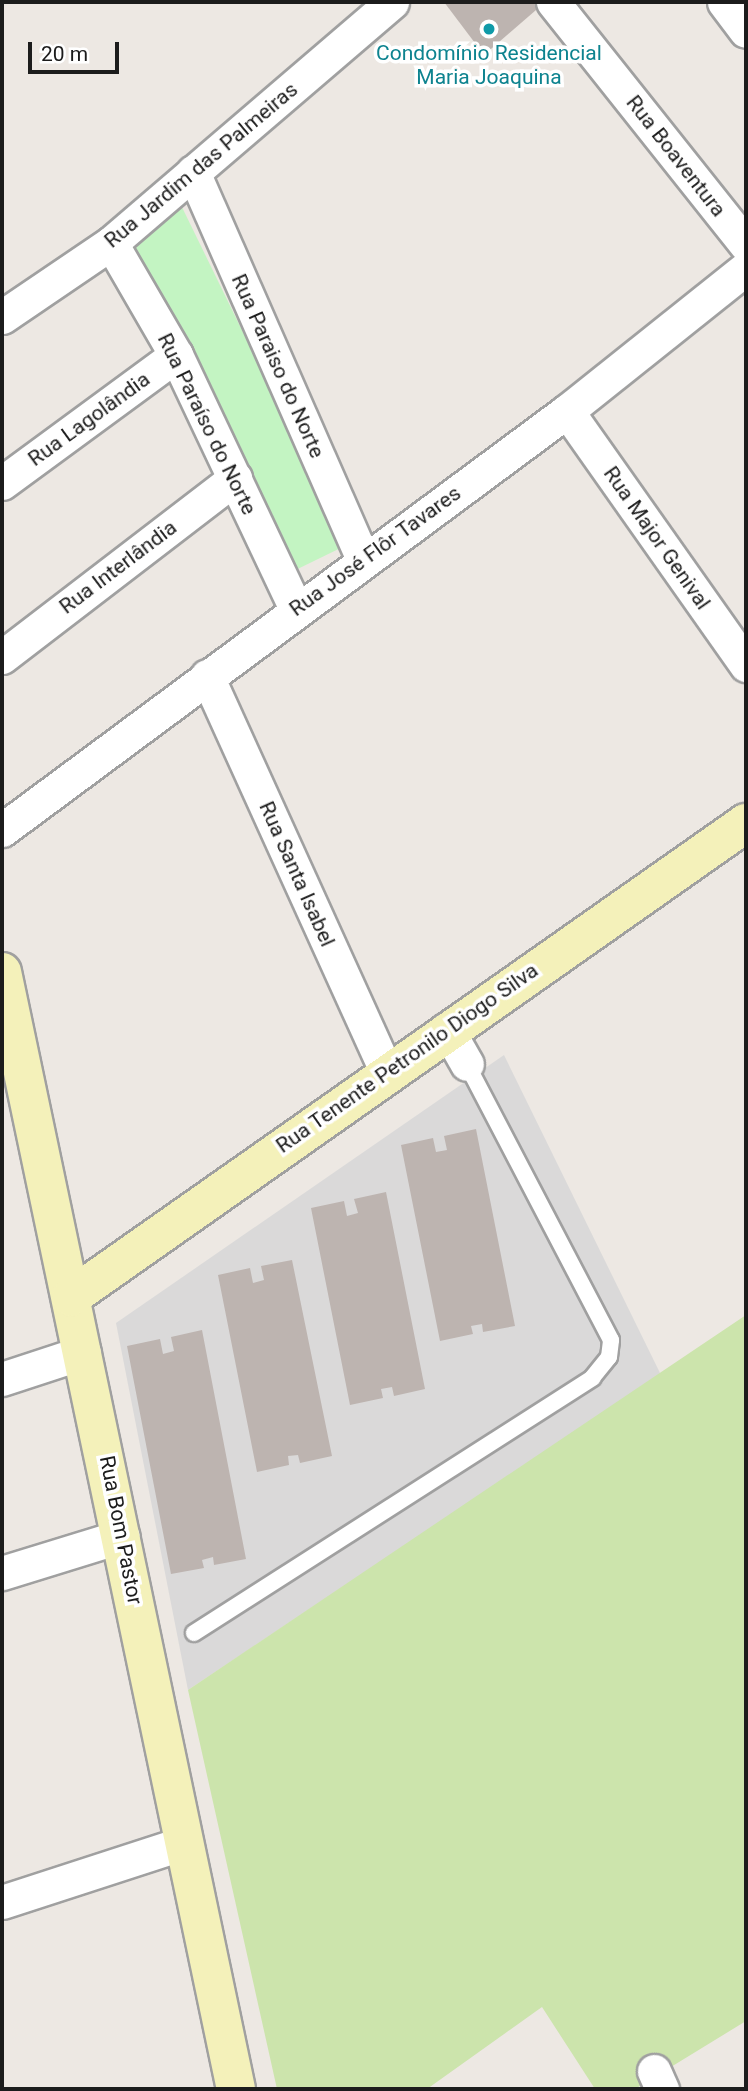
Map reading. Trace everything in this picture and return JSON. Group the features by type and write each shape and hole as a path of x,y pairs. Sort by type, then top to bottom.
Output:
{"main road":[{"name":"Rua Tenente Petronilo Diogo Silva","path":"72,1297 386,1071 746,823"},
{"name":"Rua Bom Pastor","path":"2,972 85,1352 236,2089"}],"street":[{"name":"Rua Jardim das Palmeiras","path":"2,317 111,243 392,2"},
{"name":"Rua Boaventura","path":"553,2 746,245"},
{"path":"724,2 746,30"},
{"name":"Rua Paraiso do Norte","path":"193,172 363,559"},
{"name":"Rua Paraíso do Norte","path":"111,243 176,355 296,609"},
{"name":"Rua José Flôr Tavares","path":"2,830 363,559 567,411 746,268"},
{"name":"Rua Lagolândia","path":"2,483 176,355"},
{"name":"Rua Major Genival","path":"567,411 746,665"},
{"name":"Rua Interlândia","path":"2,657 235,478"},
{"name":"Rua Santa Isabel","path":"207,677 386,1071"},
{"path":"447,1029 467,1064"},
{"path":"2,1379 85,1352"},
{"path":"2,1573 122,1536"},
{"path":"2,1902 184,1843"}],"lane":[{"path":"194,1633 592,1378 609,1357 611,1340 467,1064"}],"shaded area":[{"path":"504,1055 661,1375 188,1690 116,1323"}],"green space":[{"path":"178,199 347,545 292,572 123,226"},
{"path":"746,1315 746,2021 635,2089 595,2089 542,2007 427,2089 277,2089 188,1690"}],"building":[{"name":"Condomínio Residencial Maria Joaquina","path":"444,2 542,2 543,4 484,55"},
{"path":"476,1129 515,1326 483,1332 482,1324 471,1326 473,1334 440,1341 401,1145 433,1138 436,1152 447,1150 444,1136"},
{"path":"386,1192 425,1389 394,1396 392,1387 381,1389 383,1398 350,1405 311,1208 344,1201 347,1216 358,1213 354,1199"},
{"path":"292,1260 332,1456 300,1463 298,1455 288,1456 289,1465 257,1472 218,1275 250,1268 253,1283 264,1280 261,1266"},
{"path":"202,1330 246,1559 214,1565 213,1557 202,1560 204,1568 171,1574 127,1346 160,1339 163,1354 174,1351 171,1337"}],"place":[{"name":"Condomínio Residencial Maria Joaquina","path":"489,29"}]}
